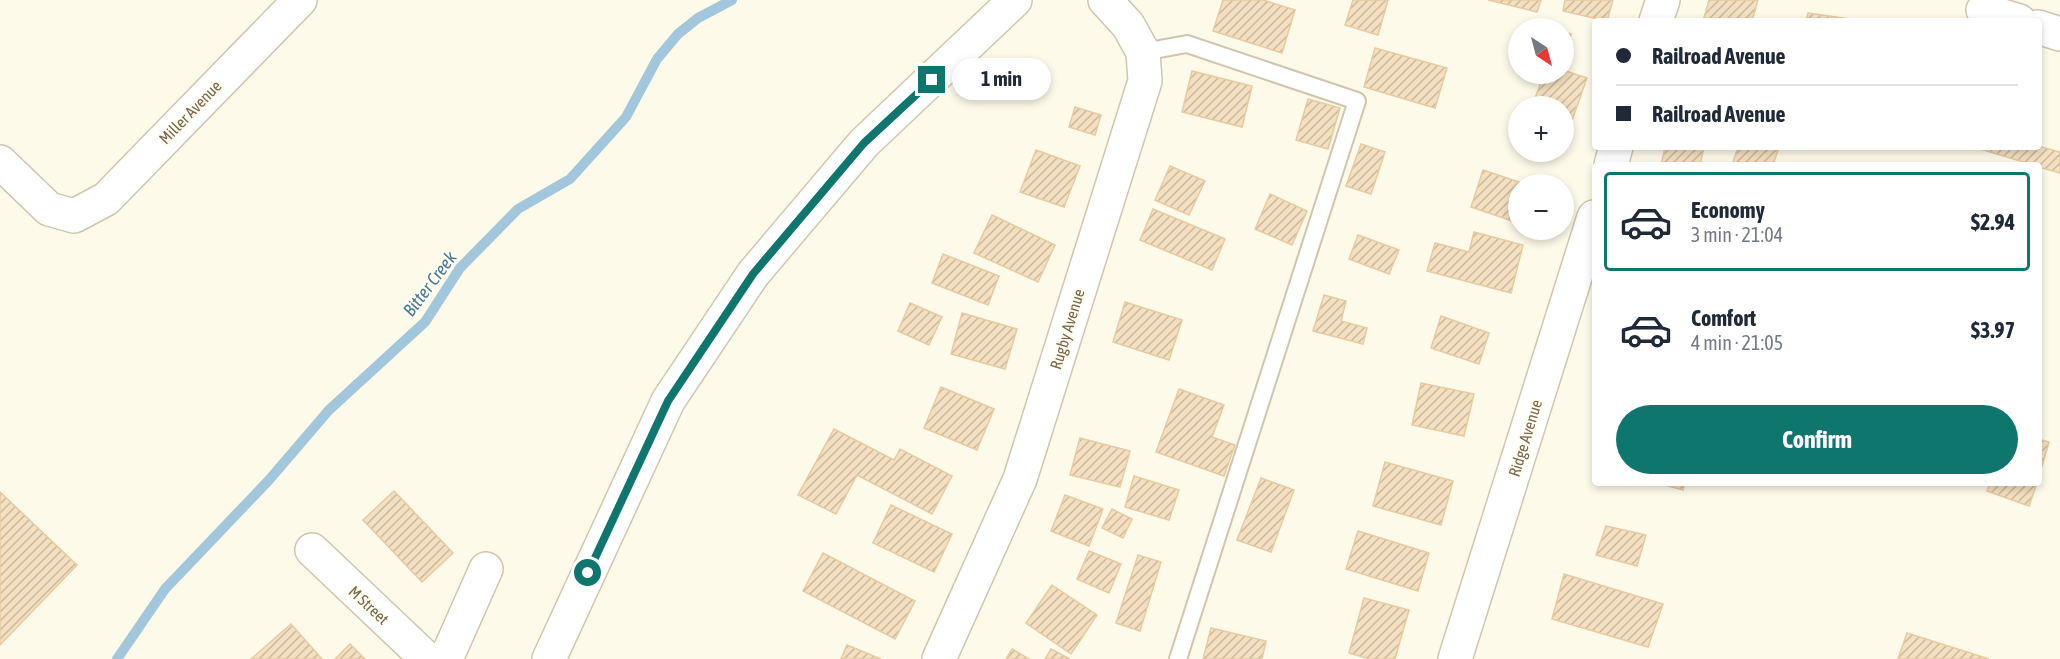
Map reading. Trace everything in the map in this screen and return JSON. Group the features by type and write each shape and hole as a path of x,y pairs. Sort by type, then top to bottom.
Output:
{"street":[{"name":"Miller Avenue","path":"0,162 49,209 74,216 106,199 300,0"},
{"path":"549,659 668,401 753,274 864,143 1015,0"},
{"name":"Rugby Avenue","path":"939,659 1020,479 1145,81 1143,52 1128,25 1105,0"},
{"path":"1657,18 1663,0"},
{"path":"1983,10 2009,18"},
{"path":"2042,28 2060,34"},
{"name":"Ridge Avenue","path":"1455,659 1592,223"},
{"name":"M Street","path":"312,550 428,659"},
{"path":"446,659 486,569"}],"lane":[{"path":"1143,52 1186,44 1357,101 1178,659"}],"building":[{"path":"1223,0 1263,0 1295,10 1282,53 1213,31"},
{"path":"1353,0 1388,0 1378,35 1345,25"},
{"path":"1488,0 1541,0 1537,12"},
{"path":"1565,0 1613,0 1608,18 1594,18 1563,11"},
{"path":"1709,0 1758,0 1753,18 1704,18"},
{"path":"1808,13 1842,18 1807,18"},
{"path":"1375,48 1447,68 1435,108 1364,87"},
{"path":"1192,71 1252,86 1242,127 1182,112"},
{"path":"1574,74 1587,78 1574,115 1574,96 1536,96 1540,84 1574,84"},
{"path":"1308,99 1340,108 1328,149 1296,140"},
{"path":"1075,107 1101,115 1095,135 1069,127"},
{"path":"1361,144 1385,152 1371,194 1346,186"},
{"path":"2042,147 2060,152 2060,173 2042,168 2042,162 2023,162 1984,150 2042,150"},
{"path":"1036,150 1080,166 1064,207 1020,192"},
{"path":"1664,150 1703,150 1701,162 1662,162"},
{"path":"1737,150 1778,150 1774,162 1733,162"},
{"path":"1170,166 1205,181 1189,215 1155,200"},
{"path":"1483,170 1508,178 1508,220 1471,207"},
{"path":"1270,194 1307,211 1292,245 1255,229"},
{"path":"1153,209 1225,239 1212,270 1140,240"},
{"path":"992,215 1055,245 1038,282 974,253"},
{"path":"1474,232 1523,245 1511,293 1427,271 1435,243 1469,252"},
{"path":"1358,235 1399,250 1389,274 1349,259"},
{"path":"943,254 999,276 988,305 932,283"},
{"path":"1324,295 1346,301 1341,321 1367,328 1363,344 1313,331"},
{"path":"1125,302 1182,320 1169,360 1113,342"},
{"path":"910,303 942,317 929,345 898,331"},
{"path":"962,313 1017,329 1005,369 951,354"},
{"path":"1441,316 1489,333 1479,364 1431,348"},
{"path":"1421,383 1474,394 1464,436 1412,425"},
{"path":"941,387 994,409 977,450 924,428"},
{"path":"1179,389 1224,405 1212,437 1235,445 1224,476 1156,452"},
{"path":"834,429 894,460 900,449 952,476 932,514 857,475 836,514 798,495"},
{"path":"1080,438 1130,451 1120,487 1070,475"},
{"path":"2042,440 2049,442 2042,466"},
{"path":"1385,462 1453,481 1441,525 1373,506"},
{"path":"1134,476 1179,490 1169,520 1125,507"},
{"path":"1261,478 1294,490 1271,552 1237,540"},
{"path":"1668,486 1684,486 1683,490"},
{"path":"1989,486 2036,486 2029,506 1987,491"},
{"path":"394,491 453,553 422,582 363,520"},
{"path":"0,492 77,565 0,645"},
{"path":"1065,495 1103,509 1089,546 1051,531"},
{"path":"891,505 952,534 934,572 873,543"},
{"path":"1112,509 1132,519 1123,538 1102,528"},
{"path":"1606,526 1646,535 1637,566 1596,555"},
{"path":"1358,531 1429,553 1418,591 1346,569"},
{"path":"1089,551 1121,564 1109,593 1077,579"},
{"path":"823,553 915,601 895,639 803,591"},
{"path":"1138,555 1161,562 1140,631 1116,623"},
{"path":"1564,574 1663,604 1648,647 1552,619"},
{"path":"1052,585 1097,615 1071,654 1026,623"},
{"path":"1364,598 1409,610 1395,659 1370,659 1349,653"},
{"path":"291,624 322,659 251,659"},
{"path":"1211,628 1266,641 1262,659 1203,659"},
{"path":"1907,633 1989,659 1898,659"},
{"path":"350,644 365,659 335,659"},
{"path":"847,645 881,659 841,659"},
{"path":"1012,649 1029,659 1006,659"},
{"path":"1051,649 1070,659 1045,659"}],"waterway":[{"name":"Bitter Creek","path":"117,659 165,589 269,480 329,410 425,322 460,268 518,209 570,179 626,117 657,59 678,34 698,18 732,0"}],"route":[{"path":"588,573 668,401 753,274 864,143 932,80"}]}
